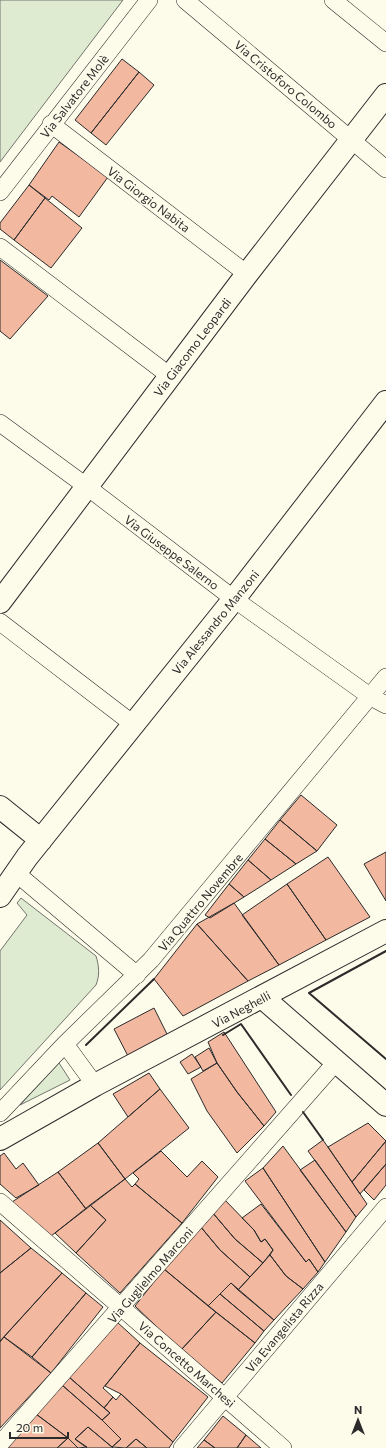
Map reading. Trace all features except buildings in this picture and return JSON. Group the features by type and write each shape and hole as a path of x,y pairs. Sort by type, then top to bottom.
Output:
{"street":[{"name":"Via Salvatore Molè","path":"0,192 51,124 149,0"},
{"name":"Via Cristoforo Colombo","path":"185,0 386,168"},
{"path":"333,0 386,43"},
{"name":"Via Giacomo Leopardi","path":"0,602 247,274 386,95"},
{"name":"Via Giorgio Nabita","path":"51,124 247,274"},
{"path":"0,247 170,376"},
{"name":"Via Alessandro Manzoni","path":"0,896 41,840 234,599 386,402"},
{"name":"Via Giuseppe Salerno","path":"0,423 86,486 234,599 371,697 386,705"},
{"path":"0,622 133,724"},
{"name":"Via Quattro Novembre","path":"0,1113 65,1044 137,975 386,678"},
{"path":"0,807 41,840"},
{"path":"16,873 137,975"},
{"name":"Via Neghelli","path":"95,1085 386,930"},
{"path":"262,997 386,1105"},
{"path":"65,1044 95,1085"},
{"name":"Via Guglielmo Marconi","path":"0,1444 337,1061"},
{"path":"0,1122 95,1085"},
{"path":"0,1139 95,1085"},
{"name":"Via Concetto Marchesi","path":"0,1202 283,1448"},
{"name":"Via Evangelista Rizza","path":"182,1448 386,1207"}],"green space":[{"path":"0,0 123,0 0,162"},
{"path":"21,898 96,956 99,974 96,985 0,1090 0,951 27,915 17,903"},
{"path":"59,1063 70,1080 20,1105"}],"wall":[{"path":"386,951 309,993 386,1059"},
{"path":"86,1045 154,979"},
{"path":"223,1035 241,1024 291,1095"},
{"path":"303,1112 323,1140"}]}
